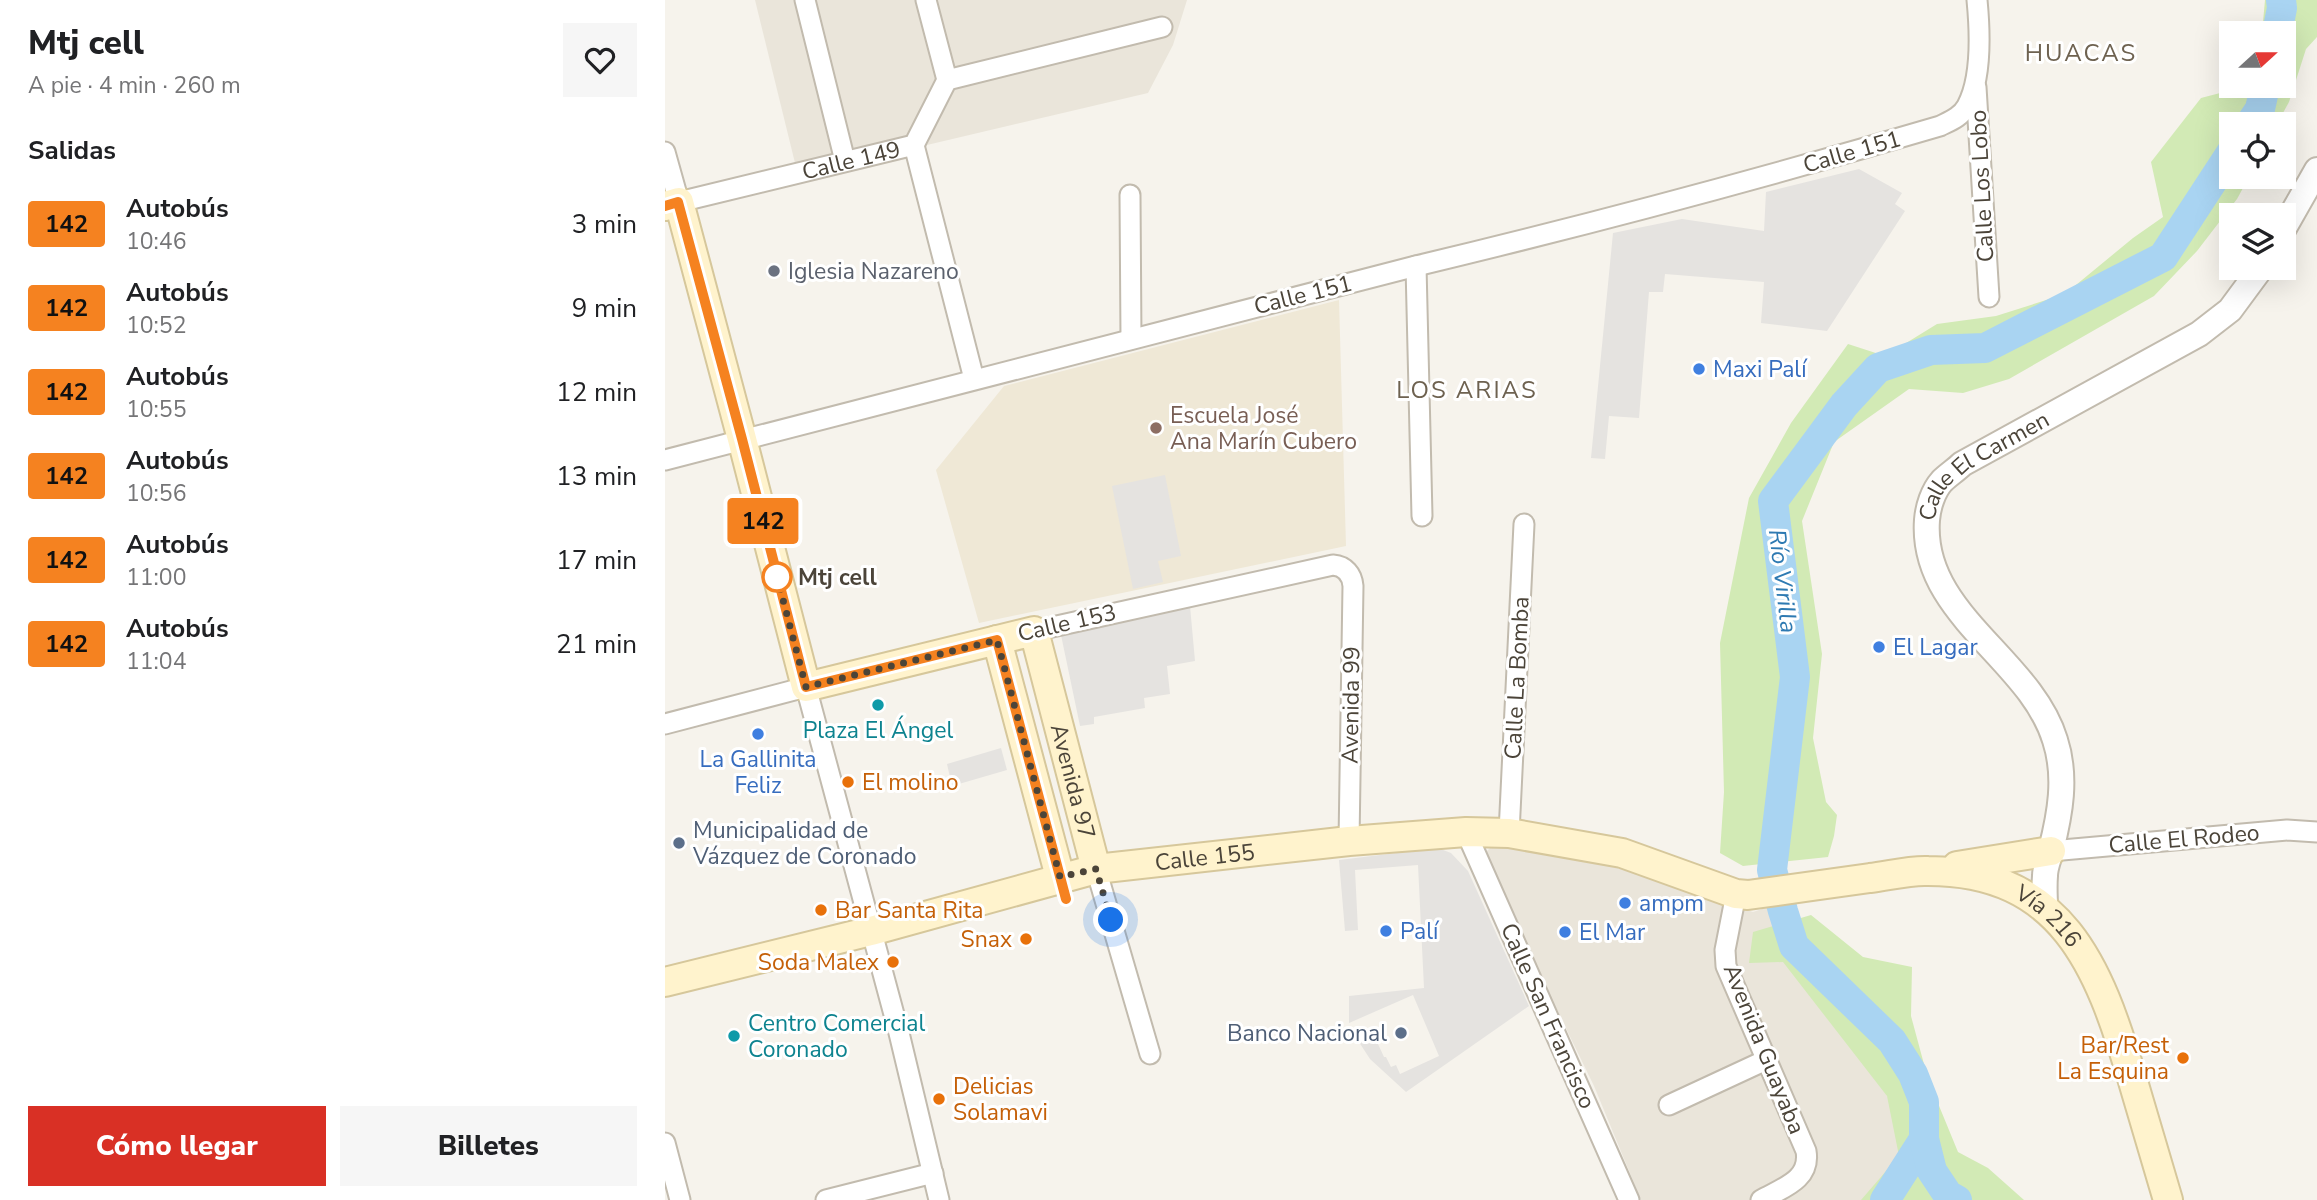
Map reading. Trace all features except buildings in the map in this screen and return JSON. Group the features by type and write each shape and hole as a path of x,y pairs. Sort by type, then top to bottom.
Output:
{"main road":[{"path":"672,204 742,439 806,687"},
{"name":"Calle 153","path":"806,687 1034,631"},
{"name":"Avenida 97","path":"1034,631 1096,869"},
{"name":"Avenida 97","path":"997,640 1060,877"},
{"name":"Calle 155","path":"665,982 871,931 1096,869 1349,841 1466,832 1509,833 1622,853 1742,894"},
{"path":"1925,870 2051,851"},
{"name":"Vía 216","path":"1742,894 1925,870 1981,876 2018,890 2045,908 2083,952 2105,996 2123,1047 2168,1200"}],"street":[{"path":"805,0 845,161"},
{"path":"926,0 947,80 1162,27"},
{"path":"1975,75 1980,37 1977,0"},
{"name":"Calle 151","path":"665,460 1776,174 1940,126 1956,119 1967,106 1975,75"},
{"name":"Calle Los Lobo","path":"1975,75 1989,297"},
{"name":"Calle 149","path":"672,204 914,145 947,80"},
{"path":"914,145 974,379"},
{"path":"665,152 672,204"},
{"path":"2296,207 2317,170"},
{"path":"1130,195 1131,339"},
{"path":"1416,266 1422,516"},
{"name":"Calle El Carmen","path":"2045,908 2045,874 2063,796 2056,741 2040,706 2020,678 1967,620 1946,592 1932,565 1926,536 1928,508 1940,483 1962,464 2199,334 2230,310 2252,280"},
{"name":"Calle La Bomba","path":"1509,833 1524,524"},
{"name":"Calle 153","path":"1034,631 1333,565 1347,570"},
{"name":"Avenida 99","path":"1347,570 1353,586 1349,841"},
{"path":"806,687 899,1033 939,1200"},
{"name":"Calle 153","path":"665,724 806,687"},
{"name":"Calle El Rodeo","path":"2051,851 2287,830 2317,832"},
{"name":"Calle San Francisco","path":"1466,832 1629,1200"},
{"name":"Avenida 97","path":"1096,869 1150,1054"},
{"name":"Avenida Guayaba","path":"1742,894 1725,950 1726,966 1807,1151 1808,1163 1792,1192"},
{"path":"1669,1105 1766,1060"},
{"path":"665,1143 680,1200"},
{"path":"826,1200 933,1173"},
{"path":"1761,1200 1792,1192"}],"shaded area":[{"path":"755,0 1187,0 1173,45 1148,93 927,145 933,130 795,163"},
{"path":"1859,169 1902,193 1895,204 1905,211 1827,331 1761,323 1764,282 1665,274 1663,292 1649,292 1639,418 1609,416 1605,459 1591,458 1613,233 1682,219 1764,231 1766,192"},
{"name":"Escuela José Ana Marín Cubero","path":"1339,300 1346,546 979,623 936,470 1004,386"},
{"path":"1165,475 1181,556 1158,561 1163,582 1133,589 1112,486"},
{"path":"1190,606 1195,661 1167,666 1170,694 1144,698 1145,708 1094,717 1094,724 1080,726 1061,635"},
{"path":"1001,748 1007,770 952,786 947,764"},
{"path":"1494,844 1592,859 1753,912 1771,906 1786,951 1829,994 1911,1138 1873,1200 1641,1200 1594,1086 1487,866 1486,852"},
{"path":"1438,848 1451,853 1468,871 1529,1006 1406,1092 1370,1059 1355,1036 1371,1029 1384,1057 1391,1067 1396,1065 1400,1074 1439,1056 1413,995 1349,1023 1349,996 1424,988 1418,865 1355,870 1358,930 1345,931 1339,860"}],"green space":[{"path":"2265,0 2317,0 2317,37 2306,49 2296,80 2296,21 2263,21"},
{"path":"2219,93 2219,98 2290,98 2284,112 2219,112 2219,189 2242,189 2234,203 2219,203 2219,222 2197,251 2154,296 2009,379 1963,393 1909,389 1834,442 1802,521 1822,654 1813,738 1826,802 1837,815 1834,836 1828,857 1743,866 1720,853 1724,792 1720,643 1749,498 1791,423 1848,344 1885,356 1937,324 1996,316 2065,294 2163,217 2151,162 2201,98"},
{"path":"1811,915 1863,957 1912,967 1911,1016 1928,1079 1958,1152 1988,1168 2024,1200 1861,1200 1899,1156 1887,1096 1783,962 1749,963 1753,932"}],"waterway":[{"name":"Río Virilla","path":"2279,21 2281,0"},
{"name":"Río Virilla","path":"2258,112 2262,98"},
{"name":"Río Virilla","path":"1957,1200 1948,1195 1932,1171 1924,1139 1924,1102 1913,1074 1892,1041 1794,946 1772,870 1795,677 1773,501 1844,405 1878,368 1931,350 1985,348 2163,257 2219,171"},
{"path":"1885,1200 1924,1139"}],"bus line":[{"name":"142","path":"665,206 678,202 806,687 997,640 1066,899"}],"place":[{"name":"Iglesia Nazareno","path":"774,271"},
{"name":"Maxi Palí","path":"1699,369"},
{"name":"Escuela José Ana Marín Cubero","path":"1156,428"},
{"name":"Mtj cell","path":"777,577"},
{"name":"El Lagar","path":"1879,647"},
{"name":"Plaza El Ángel","path":"878,705"},
{"name":"La Gallinita Feliz","path":"758,734"},
{"name":"El molino","path":"848,782"},
{"name":"Municipalidad de Vázquez de Coronado","path":"679,843"},
{"name":"ampm","path":"1625,903"},
{"name":"Bar Santa Rita","path":"821,910"},
{"name":"Palí","path":"1386,931"},
{"name":"El Mar","path":"1565,932"},
{"name":"Snax","path":"1026,939"},
{"name":"Soda Malex","path":"893,962"},
{"name":"Banco Nacional","path":"1401,1033"},
{"name":"Centro Comercial Coronado","path":"734,1036"},
{"name":"Bar/Rest La Esquina","path":"2183,1058"},
{"name":"Delicias Solamavi","path":"939,1099"}],"district":[{"name":"HUACAS","path":"2081,53"},
{"name":"LOS ARIAS","path":"1467,390"}],"route":[{"path":"777,577 806,687 997,640 1060,877 1096,869 1111,920"}]}
